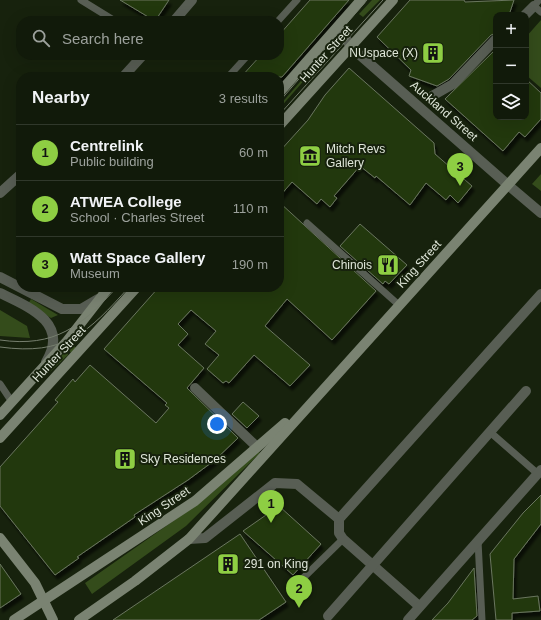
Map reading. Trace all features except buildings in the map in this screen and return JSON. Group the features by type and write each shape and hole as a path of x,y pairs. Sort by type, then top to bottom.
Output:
{"main road":[{"name":"Hunter Street","path":"284,87 361,0"},
{"name":"Hunter Street","path":"284,120 393,0"},
{"name":"King Street","path":"79,620 135,581 189,539 541,148"},
{"name":"Hunter Street","path":"0,415 69,338 104,292"},
{"name":"Hunter Street","path":"0,438 132,292"},
{"name":"King Street","path":"14,620 195,501 236,468 257,447 316,397"},
{"path":"0,538 35,583 53,620"}],"street":[{"path":"178,16 192,0"},
{"path":"529,12 538,6"},
{"name":"Auckland Street","path":"341,23 342,32 350,46 541,213"},
{"path":"432,96 453,84 493,41"},
{"path":"127,72 138,60"},
{"path":"0,193 16,179"},
{"path":"0,277 16,283"},
{"path":"38,292 56,307 68,310 81,309 98,299"},
{"path":"0,293 34,311 45,320 52,329 53,346 42,368"},
{"path":"338,519 541,294"},
{"path":"195,388 257,447"},
{"path":"328,616 526,391"},
{"path":"408,620 539,472"},
{"path":"189,539 205,538 276,483 297,484 338,519 339,533 343,539 372,566 420,606"}],"lane":[{"path":"82,0 107,16"},
{"path":"283,16 297,0"},
{"path":"233,72 243,60"},
{"path":"307,223 400,306"},
{"path":"0,384 12,402"},
{"path":"490,432 539,472"},
{"path":"294,587 343,539"},
{"path":"478,541 482,620"}],"green space":[{"path":"372,0 380,0 363,17 359,14"},
{"path":"541,20 541,88 529,78 529,34"},
{"path":"313,67 315,68 284,103 284,100"},
{"path":"541,174 541,191 532,184"},
{"path":"31,299 58,315 51,318 28,304"},
{"path":"0,310 27,326 30,338 0,336"},
{"path":"72,344 76,348 71,353 69,350 67,352 68,355 50,372 48,371"},
{"path":"258,451 260,453 186,526 92,594 85,583 199,503"}],"tram line":[{"path":"284,96 367,0"},
{"path":"284,109 383,0"},
{"path":"0,340 19,342 37,341 52,337 79,323 92,313 112,292"},
{"path":"0,347 23,349 42,348 59,344 74,338 101,317 124,292"}],"place":[{"name":"NUspace (X)","path":"433,53"},
{"name":"Mitch Revs Gallery","path":"310,156"},
{"name":"Watt Space Gallery","path":"460,186"},
{"name":"Chinois","path":"388,265"},
{"name":"Sky Residences","path":"125,459"},
{"name":"Centrelink","path":"271,523"},
{"name":"291 on King","path":"228,564"},
{"name":"ATWEA College","path":"299,608"}]}
